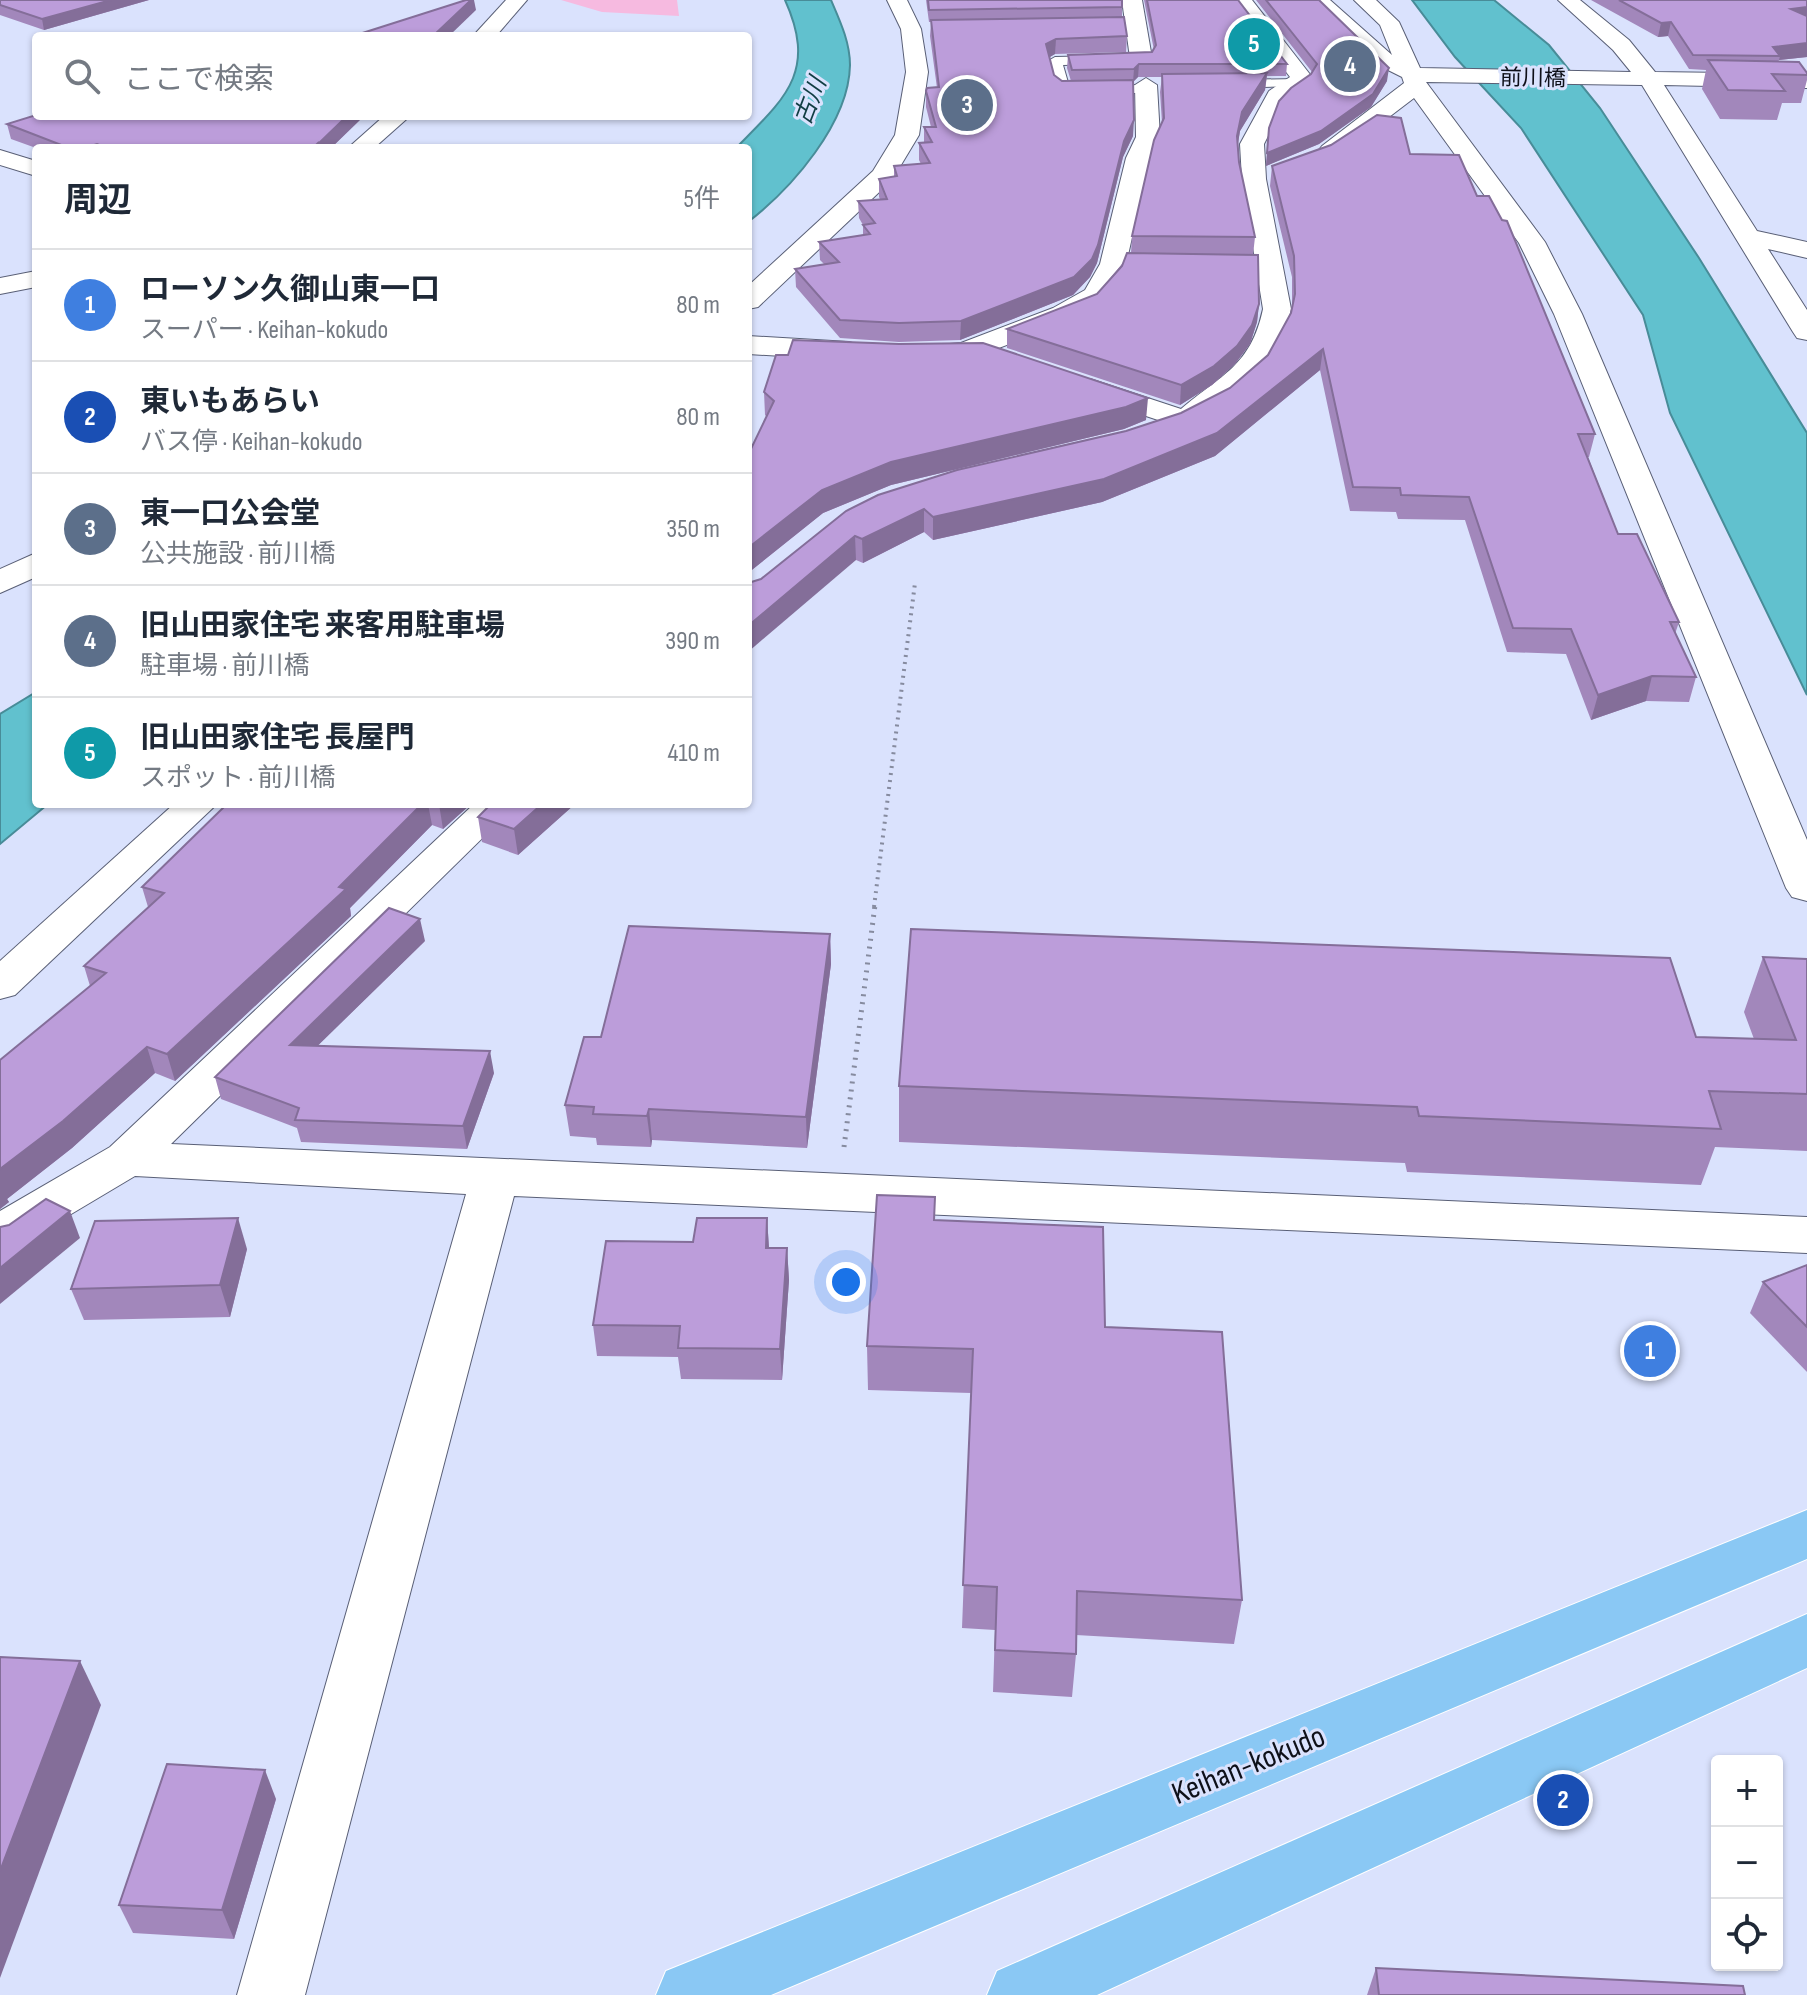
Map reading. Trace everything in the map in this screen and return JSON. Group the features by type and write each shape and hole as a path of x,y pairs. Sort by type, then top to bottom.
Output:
{"highway":[{"name":"Keihan-kokudo","path":"690,1995 1807,1534"},
{"path":"1021,1995 1807,1640"}],"street":[{"path":"488,32 517,0"},
{"path":"752,297 883,175 907,135 917,72 918,29 897,0"},
{"path":"965,351 1085,304 1121,264 1138,158 1148,137 1148,79 1129,26 1136,8 1132,0"},
{"path":"1149,434 1182,419 1236,383 1252,367 1265,347 1277,309 1262,265 1252,144 1277,96 1298,83 1301,77 1241,0"},
{"path":"1318,0 1376,55 1422,78"},
{"path":"1364,0 1389,22 1422,78 1532,242 1562,302 1807,888"},
{"path":"1568,0 1621,45 1639,78 1750,237 1807,332"},
{"path":"1311,164 1422,78"},
{"name":"前川橋","path":"1422,78 1807,81"},
{"path":"365,144 393,120"},
{"path":"0,157 32,168"},
{"path":"1254,179 1283,176"},
{"path":"1750,237 1807,250"},
{"path":"0,286 32,280"},
{"path":"752,345 869,352"},
{"path":"899,354 965,351 1012,363"},
{"path":"1067,380 1182,419"},
{"path":"0,583 32,565"},
{"path":"0,985 193,808"},
{"path":"0,1237 24,1219 127,1159 493,808"},
{"path":"127,1159 494,1179 838,1191 1807,1235"},
{"path":"271,1995 494,1179"}],"lane":[{"path":"1055,61 1148,79 1063,90 1055,61"},
{"path":"1207,84 1298,83"}],"path":[{"path":"838,1191 915,583"}],"shaded area":[{"path":"561,0 677,0 679,16 602,12"}],"water":[{"name":"古川","path":"785,0 831,0 848,48 850,65 847,87 840,109 815,152 799,173 752,219 752,144 740,144 769,114 791,83 797,66 798,47"},
{"path":"1412,0 1494,0 1549,45 1600,108 1699,258 1807,433 1807,695 1670,413 1643,315 1521,128 1455,57"},
{"path":"32,694 32,808 43,808 0,844 0,714"}],"building":[{"path":"0,0 111,0 42,19 0,5"},
{"path":"466,0 471,0 437,32 366,32"},
{"path":"928,0 1122,0 1122,7 929,10"},
{"path":"1147,0 1238,0 1287,64 1139,64 1134,69 1072,70 1068,55 1152,52 1156,45"},
{"path":"1266,0 1319,0 1389,68 1373,94 1321,131 1267,153 1269,128 1279,101 1311,74 1317,64"},
{"path":"1619,0 1807,0 1807,7 1791,9 1807,16 1807,43 1773,47 1780,56 1693,55 1671,22 1661,23"},
{"path":"1124,17 1127,36 1056,39 1046,44 1054,75 1062,81 1133,80 1134,120 1124,141 1092,259 1074,277 961,321 899,323 840,320 795,269 839,262 819,242 870,234 863,225 875,223 858,201 887,199 879,179 897,176 894,166 930,163 919,143 932,142 924,127 936,127 926,91 927,88 939,87 931,20"},
{"path":"1708,60 1799,62 1807,75 1772,74 1785,91 1728,90"},
{"path":"1267,73 1242,112 1237,136 1239,162 1255,237 1132,236 1154,140 1164,118 1162,74"},
{"path":"1377,115 1401,118 1410,154 1459,155 1477,196 1489,196 1502,220 1507,221 1595,434 1578,434 1618,534 1637,534 1679,622 1670,622 1696,677 1652,676 1598,695 1571,629 1513,628 1469,497 1401,495 1400,488 1353,487 1323,349 1217,433 1104,479 933,517 924,509 862,539 855,536 752,623 752,582 761,579 846,511 878,495 957,470 1126,431 1181,413 1230,388 1268,355 1291,313 1295,294 1294,256 1272,166 1331,145"},
{"path":"32,116 32,120 343,120 319,143 322,144 59,144 7,124"},
{"path":"1127,253 1258,255 1259,304 1252,325 1237,346 1214,366 1181,385 1007,329 1097,294 1122,266"},
{"path":"793,340 983,343 1148,398 1126,407 891,462 822,490 752,545 752,447 774,401 764,392 776,355 788,355"},
{"path":"223,808 418,808 339,887 346,889 167,1054 147,1047 63,1121 0,1169 0,1060 106,973 84,966 164,893 142,887"},
{"path":"487,808 538,808 514,829 478,817"},
{"path":"389,908 420,919 290,1045 490,1051 463,1126 295,1120 299,1108 215,1077"},
{"path":"629,926 830,934 806,1117 649,1109 647,1116 593,1114 594,1107 565,1105 584,1037 601,1037"},
{"path":"911,929 1670,958 1696,1037 1796,1040 1763,957 1807,959 1807,1094 1709,1091 1721,1129 1419,1116 1417,1107 899,1086"},
{"path":"877,1195 935,1197 934,1220 1103,1227 1105,1327 1222,1332 1242,1600 1077,1591 1076,1654 995,1650 997,1587 963,1585 973,1349 867,1346"},
{"path":"46,1199 70,1211 0,1268 0,1227 9,1225"},
{"path":"238,1218 220,1285 71,1289 95,1221"},
{"path":"697,1218 767,1218 766,1248 787,1248 780,1349 678,1348 680,1326 593,1325 606,1241 693,1242"},
{"path":"1807,1265 1807,1327 1763,1282"},
{"path":"0,1657 80,1661 0,1871"},
{"path":"167,1764 265,1770 222,1910 119,1905"},
{"path":"1376,1968 1743,1986 1745,1995 1379,1995"}],"place":[{"name":"旧山田家住宅 長屋門","path":"1254,44"},
{"name":"旧山田家住宅 来客用駐車場","path":"1350,66"},
{"name":"東一口公会堂","path":"967,105"},
{"name":"ローソン久御山東一口","path":"1650,1351"},
{"name":"東いもあらい","path":"1563,1800"}]}
